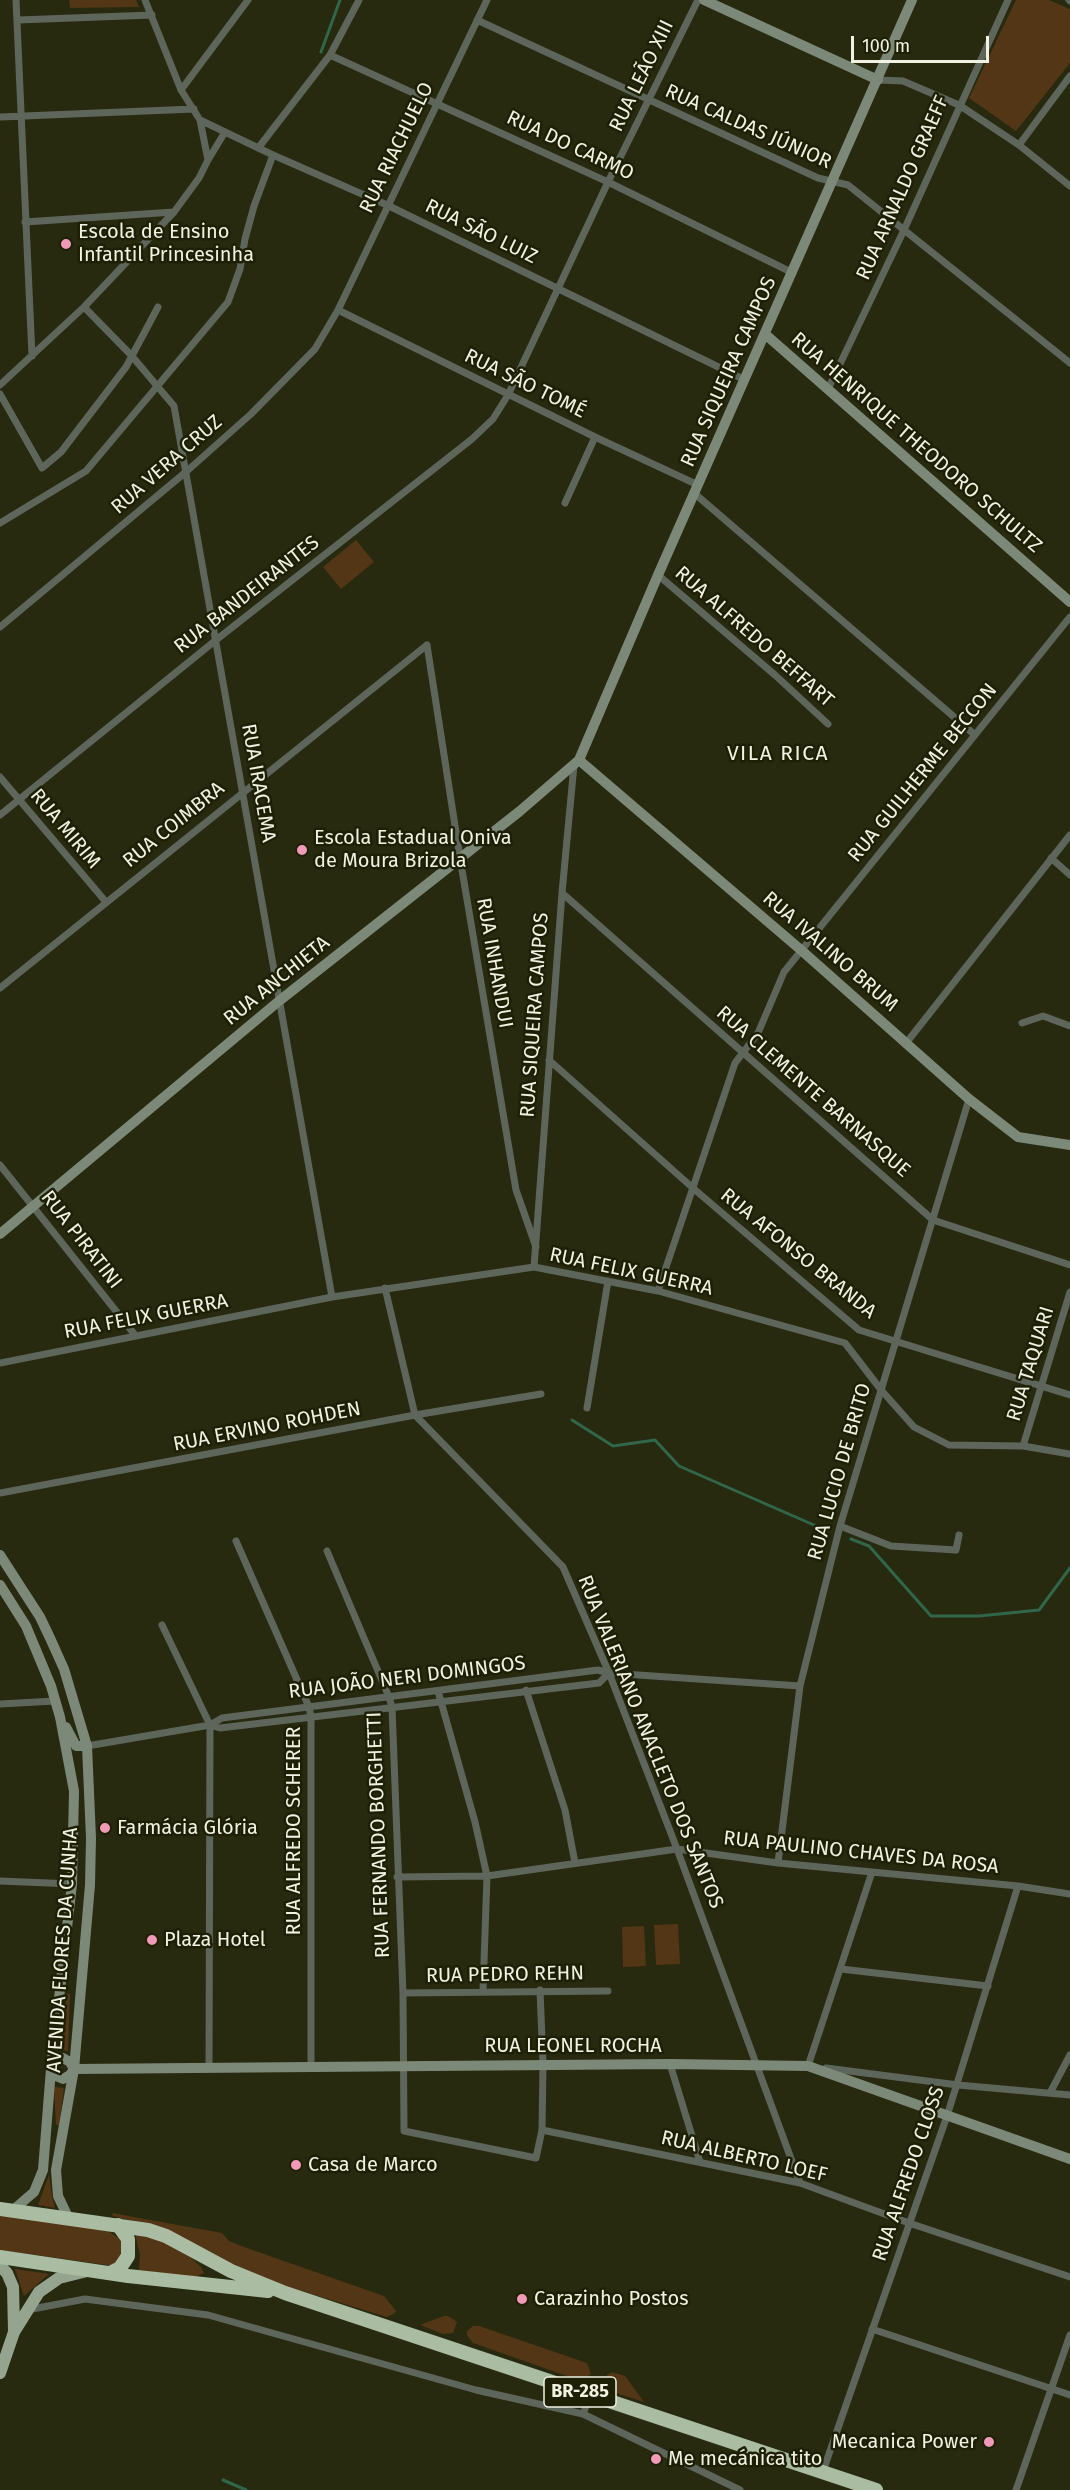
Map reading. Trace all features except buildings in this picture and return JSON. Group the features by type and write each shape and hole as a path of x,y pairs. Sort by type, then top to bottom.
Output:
{"highway":[{"name":"BR-285","path":"6,2210 148,2230 166,2236 216,2264 285,2293 876,2490"},
{"path":"110,2273 120,2268 128,2256 128,2240 118,2225"},
{"name":"BR-285","path":"0,2257 88,2271 285,2293"}],"main road":[{"path":"704,0 879,80"},
{"name":"RUA SIQUEIRA CAMPOS","path":"576,762 879,80 912,0"},
{"name":"RUA HENRIQUE THEODORO SCHULTZ","path":"765,334 1070,602"},
{"name":"RUA ANCHIETA","path":"0,1234 279,1001 460,858 576,762"},
{"name":"RUA IVALINO BRUM","path":"576,762 801,950 969,1099 1018,1137 1070,1145"},
{"name":"AVENIDA FLORES DA CUNHA","path":"0,1555 40,1617 64,1669 87,1746 91,1838 90,1879 74,2069 55,2177 58,2196 69,2219"},
{"name":"AVENIDA FLORES DA CUNHA","path":"0,1585 37,1647 60,1717 74,1791 75,1839 43,2170 34,2192 6,2210"},
{"path":"55,1701 68,1700 79,1718"},
{"path":"60,1717 76,1746 87,1746"},
{"path":"51,2074 63,2079 74,2069 70,2062 63,2058 52,2062"},
{"name":"RUA LEONEL ROCHA","path":"74,2069 543,2064 808,2066"},
{"path":"808,2066 1070,2159"},
{"path":"0,2266 7,2273 13,2287 14,2332"},
{"path":"0,2373 14,2332 39,2292 59,2278 88,2271"}],"street":[{"path":"16,0 32,356"},
{"path":"145,0 181,90 200,120 208,160"},
{"path":"181,90 248,0"},
{"path":"259,147 330,55 359,0"},
{"name":"RUA RIACHUELO","path":"338,310 487,0"},
{"name":"RUA LEÃO XIII","path":"508,395 608,182 698,0"},
{"name":"RUA ARNALDO GRAEFF","path":"828,389 904,230 1008,0"},
{"path":"18,20 152,15"},
{"name":"RUA CALDAS JÚNIOR","path":"477,20 818,178 848,185 1070,363"},
{"name":"RUA DO CARMO","path":"330,55 608,182 793,273"},
{"path":"1019,145 1070,76"},
{"path":"879,80 903,81 959,105 1019,145 1070,186"},
{"path":"0,117 194,109"},
{"name":"RUA SÃO LUIZ","path":"200,120 387,205 745,380"},
{"path":"0,385 84,307 174,212 199,178 225,132"},
{"path":"0,523 86,471 228,302 240,269 254,206 273,155"},
{"path":"25,222 174,212"},
{"name":"RUA IRACEMA","path":"84,307 131,355 174,406 332,1297"},
{"path":"0,394 42,468 61,452 126,367 158,307"},
{"name":"RUA SÃO TOMÉ","path":"338,310 696,489 975,735"},
{"name":"RUA VERA CRUZ","path":"0,627 187,471 251,414 315,349 338,310"},
{"name":"RUA BANDEIRANTES","path":"0,815 216,640 472,439 493,419 508,395"},
{"path":"566,503 595,437"},
{"name":"RUA ALFREDO BEFFART","path":"658,575 775,675 828,724"},
{"name":"RUA GUILHERME BECCON","path":"658,1291 735,1064 758,1033 784,972 1070,617"},
{"name":"RUA COIMBRA","path":"0,988 427,645"},
{"name":"RUA INHANDUI","path":"427,645 516,1190 536,1247"},
{"name":"RUA SIQUEIRA CAMPOS","path":"534,1268 562,893 576,762"},
{"name":"RUA MIRIM","path":"0,777 106,902"},
{"path":"907,1042 1070,836"},
{"path":"1052,858 1070,875"},
{"name":"RUA CLEMENTE BARNASQUE","path":"562,893 933,1220 1070,1265"},
{"path":"1022,1023 1043,1016 1070,1026"},
{"name":"RUA AFONSO BRANDA","path":"549,1060 694,1189 859,1330 1070,1395"},
{"name":"RUA LUCIO DE BRITO","path":"778,1863 800,1686 840,1526 969,1099"},
{"name":"RUA PIRATINI","path":"0,1165 135,1335"},
{"name":"RUA FELIX GUERRA","path":"0,1364 332,1297 534,1268 658,1291 845,1343 882,1391 914,1426 949,1445 1023,1446 1070,1454"},
{"path":"587,1408 608,1281"},
{"path":"385,1288 415,1415"},
{"name":"RUA TAQUARI","path":"1023,1446 1070,1292"},
{"name":"RUA ERVINO ROHDEN","path":"0,1493 415,1415 541,1394"},
{"name":"RUA VALERIANO ANACLETO DOS SANTOS","path":"415,1415 563,1567 609,1673 677,1849 800,2183"},
{"path":"840,1526 891,1546 956,1550 959,1535"},
{"name":"RUA ALFREDO SCHERER","path":"236,1541 309,1707 311,1717 310,2065"},
{"name":"RUA FERNANDO BORGHETTI","path":"327,1551 392,1707 402,1993 404,2131 537,2158 542,2130"},
{"path":"162,1625 210,1725 209,2067"},
{"name":"RUA JOÃO NERI DOMINGOS","path":"87,1746 210,1725 222,1718 598,1670 609,1673 800,1686"},
{"name":"RUA JOÃO NERI DOMINGOS","path":"210,1725 220,1728 599,1683 609,1673"},
{"path":"522,1680 565,1810 575,1863"},
{"path":"438,1691 487,1876 483,1991"},
{"path":"0,1704 55,1701"},
{"name":"RUA PAULINO CHAVES DA ROSA","path":"398,1877 487,1876 677,1849 778,1863 1070,1894"},
{"path":"808,2066 872,1872"},
{"path":"0,1881 72,1884"},
{"name":"RUA ALFREDO CLOSS","path":"823,2471 958,2085 1018,1887"},
{"path":"841,1969 988,1986"},
{"path":"540,1990 543,2064 542,2130"},
{"name":"RUA PEDRO REHN","path":"402,1993 608,1991"},
{"path":"1050,2093 1070,2055"},
{"path":"670,2064 700,2162"},
{"name":"RUA LEONEL ROCHA","path":"808,2066 958,2085 1070,2096"},
{"name":"RUA ALBERTO LOEF","path":"542,2130 800,2183 909,2223 1070,2277"},
{"path":"27,2310 85,2300 208,2315 476,2390 583,2414 740,2490"},
{"path":"872,2329 1070,2395"},
{"path":"1016,2490 1070,2335"},
{"path":"583,2414 590,2396"}],"shaded area":[{"path":"69,0 136,0 139,7 70,8"},
{"path":"1016,0 1049,0 1070,9 1070,63 1016,131 969,98"},
{"path":"356,540 374,562 341,589 323,567"},
{"path":"678,1924 680,1964 656,1965 654,1925"},
{"path":"644,1926 646,1966 623,1967 622,1927"},
{"path":"67,1994 70,1994 68,2051 59,2050"},
{"path":"54,2087 64,2088 59,2125 56,2125"},
{"path":"49,2175 52,2196 55,2208 38,2205"},
{"path":"112,2213 222,2233 229,2241 244,2247 384,2296 396,2311 387,2317 246,2274 141,2223 113,2216"},
{"path":"0,2215 108,2231 122,2240 123,2258 113,2265 107,2265 0,2250"},
{"path":"135,2233 161,2240 190,2257 204,2273 195,2277 139,2270 140,2255"},
{"path":"15,2269 49,2274 24,2296"},
{"path":"444,2316 457,2322 453,2333 443,2334 420,2325"},
{"path":"473,2326 479,2326 587,2363 591,2374 581,2381 473,2343 467,2331"},
{"path":"612,2372 625,2376 644,2402 610,2391 605,2381 607,2375"}],"waterway":[{"path":"321,52 340,0"},
{"path":"572,1420 613,1446 655,1440 679,1466 823,1529"},
{"path":"851,1539 869,1546 931,1616 979,1616 1039,1610 1070,1568"},
{"path":"223,2480 246,2490"}],"place":[{"name":"Escola de Ensino Infantil Princesinha","path":"66,244"},
{"name":"Escola Estadual Oniva de Moura Brizola","path":"302,850"},
{"name":"Farmácia Glória","path":"105,1828"},
{"name":"Plaza Hotel","path":"152,1940"},
{"name":"Casa de Marco","path":"296,2165"},
{"name":"Carazinho Postos","path":"522,2299"},
{"name":"Mecanica Power","path":"989,2442"},
{"name":"Me mecánica tito","path":"656,2459"}],"district":[{"name":"VILA RICA","path":"778,754"}]}
